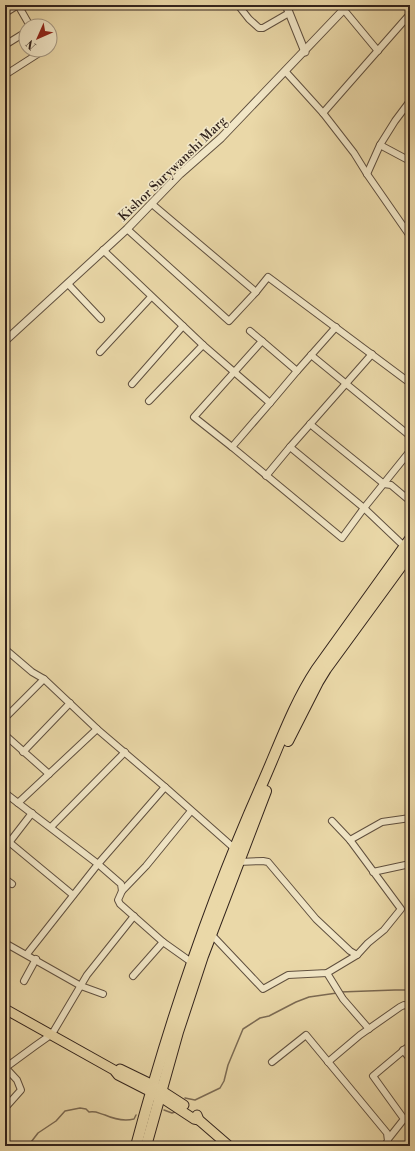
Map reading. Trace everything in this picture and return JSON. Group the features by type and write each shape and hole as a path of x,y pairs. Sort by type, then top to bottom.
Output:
{"highway":[{"path":"136,1146 156,1091 195,964 235,849 249,813 296,707 309,681 409,548"},
{"path":"195,964 211,934 238,862 281,756 318,682 409,548"},
{"path":"146,1146 156,1091"}],"main road":[{"path":"5,1009 114,1070 118,1075 156,1091 197,1115 199,1120 228,1146"}],"street":[{"path":"5,13 18,5 25,18"},
{"path":"238,5 249,19 259,28 263,28 290,13"},
{"path":"286,5 305,52"},
{"path":"346,7 378,51"},
{"name":"Kishor Surywanshi Marg","path":"5,341 127,228 180,174 221,138 305,52 346,7"},
{"path":"323,113 410,14"},
{"path":"5,45 18,37"},
{"path":"5,75 32,58"},
{"path":"286,71 323,113 354,153 410,236"},
{"path":"367,174 380,145 410,101"},
{"path":"380,145 410,162"},
{"path":"152,204 256,292"},
{"path":"127,228 229,321 268,277 410,383"},
{"path":"103,250 203,345 270,403"},
{"path":"68,284 101,319"},
{"path":"100,352 151,297"},
{"path":"132,384 183,326"},
{"path":"232,447 336,327"},
{"path":"250,331 297,371"},
{"path":"262,341 194,417 342,538 410,451"},
{"path":"149,402 203,345"},
{"path":"266,476 290,446 372,354"},
{"path":"311,355 410,436"},
{"path":"310,424 384,484 391,485 410,501"},
{"path":"290,446 409,548"},
{"path":"5,649 32,672 44,679 97,729 191,811 196,813 235,849"},
{"path":"5,718 44,679"},
{"path":"23,752 70,703"},
{"path":"18,803 97,729"},
{"path":"5,735 49,774"},
{"path":"51,827 125,752"},
{"path":"26,954 98,864 165,787"},
{"path":"5,793 98,864 121,884 122,891"},
{"path":"191,811 146,866 122,891 118,902 163,942 195,964"},
{"path":"5,848 32,813"},
{"path":"350,840 382,822 410,818"},
{"path":"211,934 263,989 288,975 327,973 357,954 384,930 401,909 350,840 332,821"},
{"path":"9,842 73,895"},
{"path":"238,862 268,862 316,919 350,952 357,954"},
{"path":"373,872 410,864"},
{"path":"5,879 12,884"},
{"path":"5,1108 21,1090 17,1080 5,1068 52,1034 88,975 134,916"},
{"path":"133,976 163,942"},
{"path":"5,943 81,986 104,994"},
{"path":"24,981 36,960"},
{"path":"327,973 343,999 369,1029"},
{"path":"328,1062 369,1029 400,1007 404,1005 410,1007"},
{"path":"272,1062 306,1035 389,1138"},
{"path":"384,1146 404,1120 373,1076 410,1045"},
{"path":"403,1050 410,1060"}],"waterway":[{"path":"340,992 410,990"},
{"path":"185,1098 195,1100 220,1088 243,1029 260,1018 269,1016 309,997 337,993"},
{"path":"28,1146 38,1133 56,1121 65,1111 80,1108 86,1109 89,1112 96,1112 112,1118 123,1120 134,1119 136,1115"},
{"path":"164,1110 172,1113 175,1112"}]}
